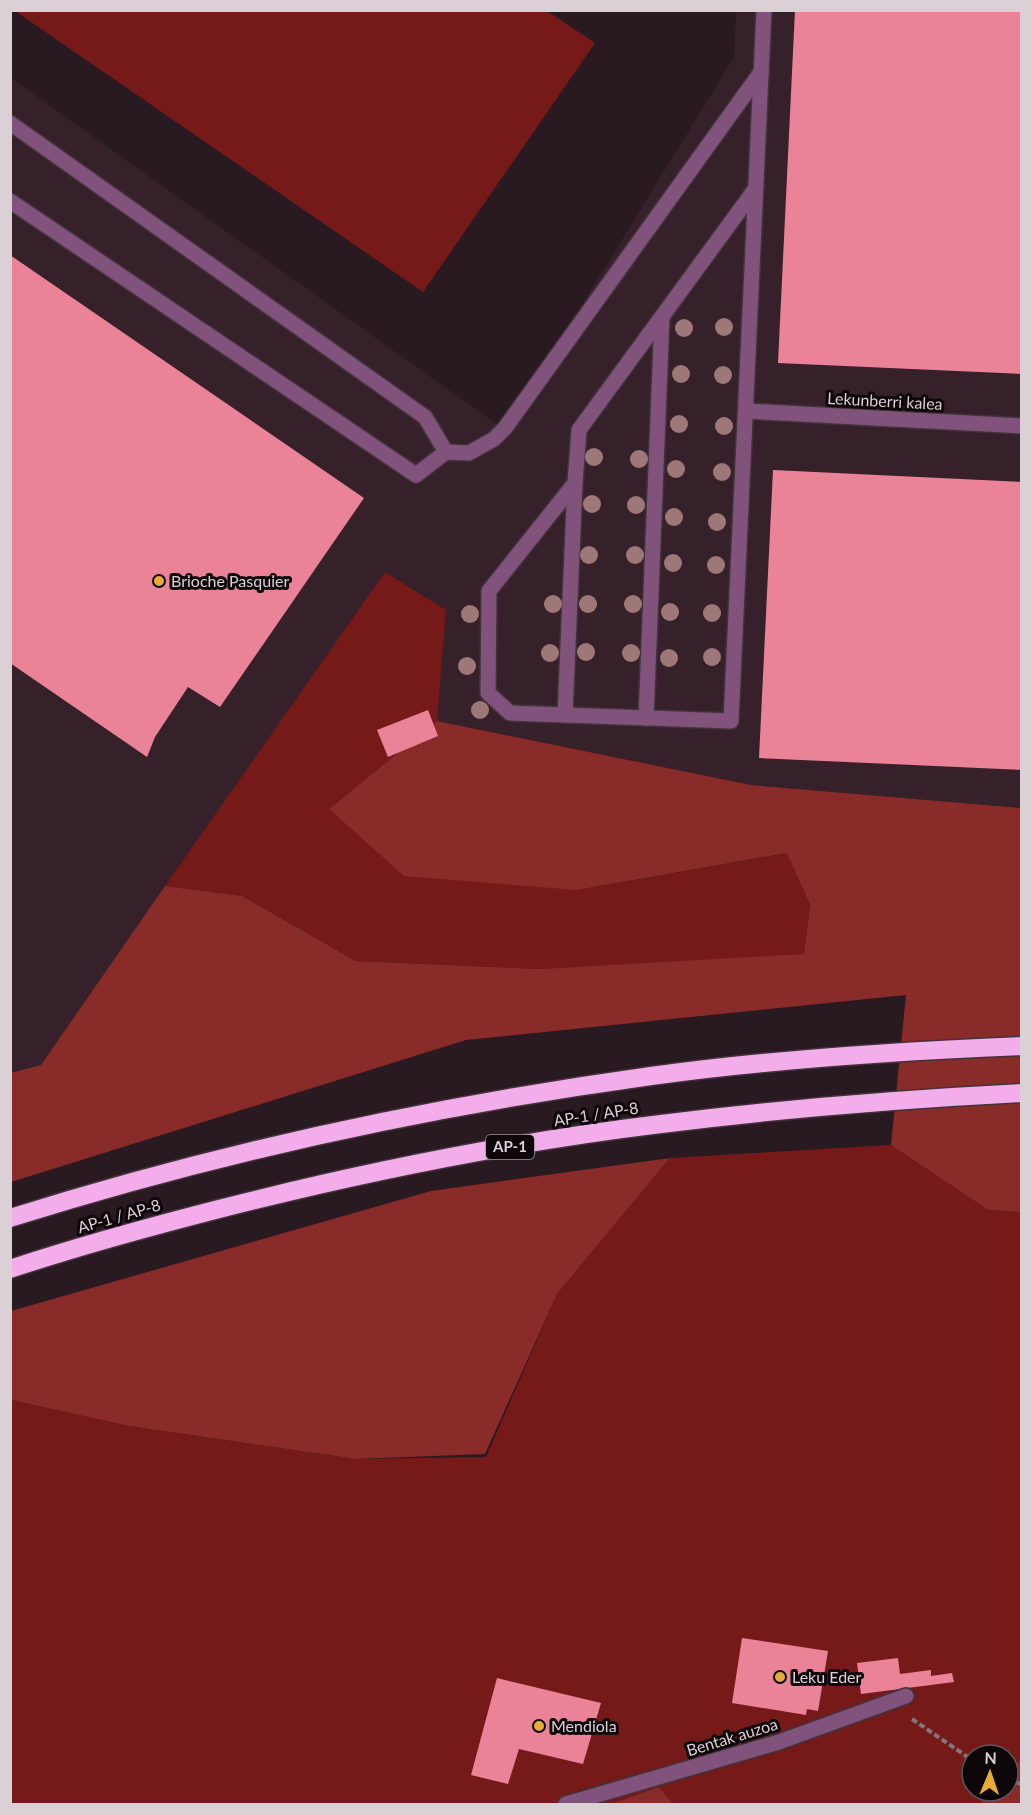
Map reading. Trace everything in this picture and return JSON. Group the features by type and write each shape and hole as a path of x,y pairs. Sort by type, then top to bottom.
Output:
{"highway":[{"name":"AP-1 / AP-8","path":"10,1218 140,1180 267,1147 394,1119 523,1096 652,1076 782,1061 912,1051 1022,1046"},
{"name":"AP-1 / AP-8","path":"10,1269 151,1227 276,1195 403,1167 530,1143 658,1124 787,1109 916,1098 1022,1094"}],"street":[{"path":"575,483 489,591 488,693 510,713 731,722 764,10"},
{"path":"10,201 416,475 446,452 469,453 494,439 505,428 761,72"},
{"path":"10,123 425,417 446,452"},
{"path":"565,715 579,430 756,188"},
{"path":"646,718 662,317"},
{"name":"Lekunberri kalea","path":"746,411 1022,426"},
{"name":"Bentak auzoa","path":"566,1804 778,1742 906,1696"}],"path":[{"path":"903,1717 930,1730 960,1751"}],"shaded area":[{"path":"15,11 547,11 595,43 423,292"},
{"path":"736,11 1021,11 1021,808 751,785 437,721 446,610 385,572 41,1065 11,1073 10,77 505,430 734,57"},
{"path":"385,572 446,610 437,721 329,809 577,890 788,853 810,906 804,955 540,969 356,961 242,896 165,886"},
{"path":"437,721 751,785 1021,808 1021,1212 988,1210 891,1145 906,995 466,1040 11,1182 10,1073 41,1065 165,886 242,896 356,961 540,969 804,954 810,905 787,853 577,890 404,876 329,809"},
{"path":"891,1145 988,1210 1021,1212 1021,1759 1020,1743 960,1743 960,1803 980,1804 673,1804 659,1787 610,1804 11,1804 11,1400 129,1426 356,1459 486,1457 557,1294 670,1158"},
{"path":"670,1158 557,1294 485,1454 356,1459 129,1426 11,1400 11,1311 431,1191"},
{"path":"1020,1760 1021,1804 980,1804 1020,1803"},
{"path":"659,1787 673,1804 610,1804"}],"building":[{"path":"795,10 1022,10 1022,374 778,363"},
{"name":"Brioche Pasquier","path":"10,255 364,498 220,707 188,687 155,737 147,757 10,663"},
{"path":"773,470 1022,482 1022,770 759,758"},
{"path":"428,710 438,736 388,757 377,730"},
{"name":"Leku Eder","path":"742,1638 828,1651 818,1711 807,1709 806,1715 732,1703"},
{"path":"898,1658 900,1674 931,1670 931,1676 952,1673 954,1682 861,1694 857,1663"},
{"name":"Mendiola","path":"497,1678 601,1703 583,1764 519,1749 508,1784 471,1775"}],"place":[{"name":"Brioche Pasquier","path":"159,581"},
{"name":"Leku Eder","path":"780,1677"},
{"name":"Mendiola","path":"539,1726"}]}
